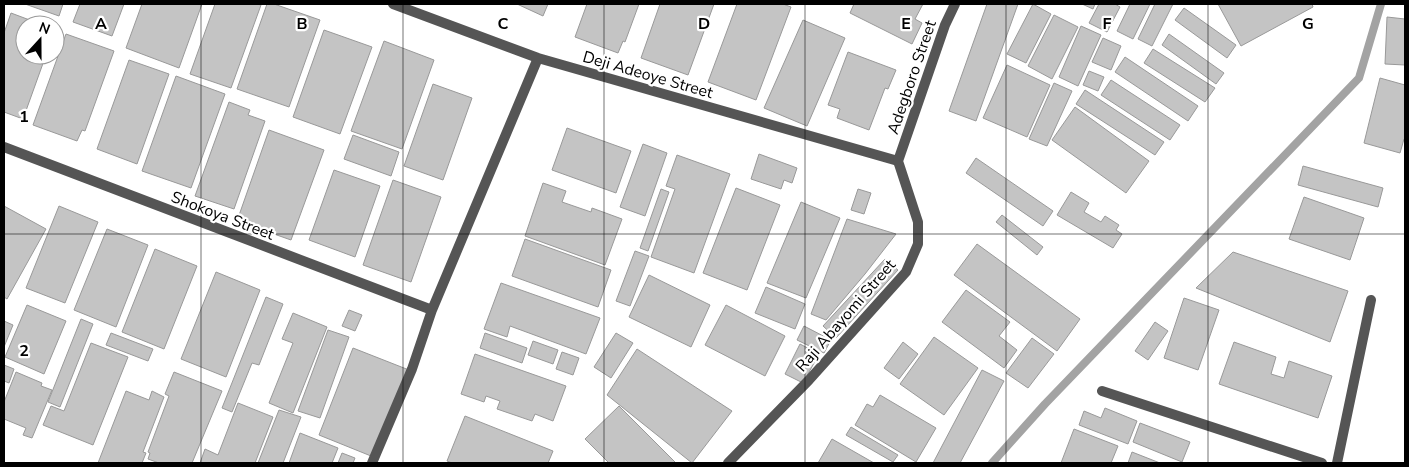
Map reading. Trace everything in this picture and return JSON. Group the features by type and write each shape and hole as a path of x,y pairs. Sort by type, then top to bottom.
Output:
{"street":[{"name":"Deji Adeoye Street","path":"393,4 538,58 898,161"},
{"name":"Adegboro Street","path":"898,161 945,25 955,4"},
{"path":"372,463 412,369 432,310 538,58"},
{"name":"Shokoya Street","path":"4,147 432,310"},
{"name":"Raji Abayomi Street","path":"728,463 809,380 906,272 918,244 918,222 898,161"},
{"path":"1337,463 1371,300"},
{"path":"1102,391 1322,463"}],"building":[{"path":"25,4 63,4 59,15"},
{"path":"80,4 124,4 112,36 73,22"},
{"path":"142,4 202,4 179,68 126,48"},
{"path":"215,4 261,5 231,88 190,74"},
{"path":"267,4 274,4 320,20 289,107 237,89"},
{"path":"517,4 548,4 543,16"},
{"path":"587,4 639,4 625,42 623,41 618,53 575,37"},
{"path":"660,4 714,4 688,75 641,58"},
{"path":"737,4 783,4 791,7 756,100 708,82"},
{"path":"854,4 923,4 915,19 922,23 912,44 850,13"},
{"path":"987,4 1018,4 976,121 949,111"},
{"path":"1033,4 1051,14 1026,63 1007,54"},
{"path":"1082,4 1095,4 1093,9"},
{"path":"1099,4 1115,4 1120,7 1107,32 1089,23"},
{"path":"1130,4 1150,4 1133,39 1117,31"},
{"path":"1155,4 1173,4 1152,46 1138,39"},
{"path":"1218,4 1312,4 1313,7 1241,46"},
{"path":"1184,8 1236,45 1227,58 1175,20"},
{"path":"11,13 16,15 15,65 42,65 23,119 4,112 4,33"},
{"path":"1054,15 1078,27 1052,79 1028,66"},
{"path":"1387,17 1405,19 1405,65 1385,64"},
{"path":"803,20 845,38 807,126 764,108"},
{"path":"1081,26 1101,35 1078,86 1059,77"},
{"path":"324,30 372,47 340,134 293,117"},
{"path":"66,34 114,51 85,131 82,130 77,141 33,125 55,65 65,65"},
{"path":"1169,34 1224,73 1216,84 1162,45"},
{"path":"1103,38 1121,46 1111,70 1092,62"},
{"path":"384,41 434,60 402,149 351,131"},
{"path":"1153,49 1215,88 1205,102 1144,63"},
{"path":"848,52 896,70 888,89 885,88 869,130 837,118 840,109 828,105"},
{"path":"1125,57 1198,106 1188,121 1115,72"},
{"path":"129,60 169,74 137,164 97,149"},
{"path":"1007,65 1050,85 1027,137 983,118"},
{"path":"1089,71 1104,77 1098,91 1083,85"},
{"path":"176,76 225,94 191,188 142,171"},
{"path":"1380,78 1405,85 1405,140 1400,153 1364,143"},
{"path":"1111,80 1180,125 1170,140 1101,95"},
{"path":"1054,83 1072,91 1047,146 1029,139"},
{"path":"433,84 472,98 443,180 404,166"},
{"path":"1085,90 1164,142 1155,155 1076,104"},
{"path":"229,102 250,110 248,115 265,121 234,209 195,196"},
{"path":"1075,107 1149,161 1126,193 1052,140"},
{"path":"567,128 631,151 616,193 552,170"},
{"path":"269,130 324,150 291,240 237,221"},
{"path":"353,135 399,152 391,176 344,159"},
{"path":"643,144 667,153 645,216 620,207"},
{"path":"759,154 797,168 792,183 784,180 781,189 751,179"},
{"path":"677,155 730,174 694,273 651,257 675,189 666,186"},
{"path":"976,158 1053,211 1043,226 966,173"},
{"path":"1303,166 1383,188 1378,207 1298,185"},
{"path":"334,170 380,186 355,257 309,240"},
{"path":"393,180 441,197 411,282 363,265"},
{"path":"543,183 566,191 562,202 591,212 592,208 622,219 605,265 525,236"},
{"path":"736,188 780,205 747,290 703,273"},
{"path":"661,189 669,192 648,251 640,248"},
{"path":"858,189 871,193 864,214 851,210"},
{"path":"1071,192 1089,203 1084,212 1101,222 1105,216 1119,225 1116,230 1122,234 1113,248 1057,215"},
{"path":"1304,197 1364,218 1350,260 1289,239"},
{"path":"801,202 840,218 806,298 767,283"},
{"path":"4,206 46,229 7,299 4,297"},
{"path":"59,206 98,222 65,303 26,288"},
{"path":"1002,215 1043,247 1037,255 996,222"},
{"path":"847,219 896,234 826,320 811,314"},
{"path":"107,229 148,245 116,327 74,310"},
{"path":"525,239 611,270 598,307 512,276"},
{"path":"977,244 1080,319 1057,351 954,275"},
{"path":"155,249 197,266 164,349 122,332"},
{"path":"635,251 649,256 630,306 616,301"},
{"path":"1233,252 1348,291 1330,342 1196,288"},
{"path":"885,259 898,270 836,338 823,326"},
{"path":"216,272 260,290 226,377 181,359"},
{"path":"649,275 710,305 691,347 629,317"},
{"path":"501,283 600,318 586,354 510,326 507,337 484,329"},
{"path":"766,287 805,304 795,329 755,313"},
{"path":"966,290 1010,322 999,336 1017,350 1004,368 942,322"},
{"path":"266,297 283,304 259,365 252,363 232,412 222,408"},
{"path":"1184,298 1219,310 1198,370 1164,358"},
{"path":"27,305 66,321 44,374 5,357"},
{"path":"726,305 785,336 765,376 705,345"},
{"path":"349,310 362,315 355,331 342,326"},
{"path":"293,313 327,327 293,413 269,403 293,343 282,339"},
{"path":"81,319 93,324 60,407 48,402"},
{"path":"4,321 13,325 4,347"},
{"path":"1155,322 1168,331 1148,360 1135,351"},
{"path":"804,326 831,340 824,353 797,340"},
{"path":"328,330 349,337 320,418 298,411"},
{"path":"111,333 153,349 148,361 106,345"},
{"path":"485,333 527,348 522,363 480,348"},
{"path":"616,333 633,343 611,378 594,367"},
{"path":"934,337 978,368 944,415 900,384"},
{"path":"1032,338 1054,354 1028,388 1006,373"},
{"path":"533,341 558,350 553,364 528,355"},
{"path":"903,342 918,354 899,379 884,368"},
{"path":"1234,342 1276,357 1271,374 1284,378 1289,361 1332,376 1318,418 1219,384"},
{"path":"91,343 128,357 93,445 43,425 51,406 64,411"},
{"path":"800,344 819,354 803,383 785,374"},
{"path":"353,348 409,370 371,456 319,435"},
{"path":"637,349 732,411 692,463 607,395"},
{"path":"562,352 579,358 573,375 556,369"},
{"path":"475,354 566,386 553,421 535,414 532,421 497,409 500,401 486,396 484,402 461,394"},
{"path":"4,365 14,369 9,383 4,381"},
{"path":"982,370 1004,381 960,463 933,463"},
{"path":"16,372 42,383 41,386 52,390 32,438 23,435 26,428 4,419 4,402"},
{"path":"174,372 222,391 192,463 159,463 148,459 150,453 148,452 169,396 165,394"},
{"path":"126,391 149,400 152,391 164,397 143,452 146,453 142,463 98,463"},
{"path":"880,395 936,428 916,462 855,425 867,404 873,407"},
{"path":"238,403 273,417 255,463 200,463 205,449 218,455"},
{"path":"619,406 676,463 609,463 585,439"},
{"path":"1105,408 1137,421 1128,444 1079,425 1084,411 1101,418"},
{"path":"279,410 301,417 283,463 258,463"},
{"path":"465,416 553,451 548,463 452,463 447,461"},
{"path":"1140,423 1190,442 1182,462 1133,442"},
{"path":"851,427 898,455 893,462 846,435"},
{"path":"1074,429 1118,446 1111,463 1061,463"},
{"path":"300,433 338,448 332,463 289,463"},
{"path":"832,439 874,463 818,463"},
{"path":"1132,452 1160,463 1128,463"},
{"path":"342,453 355,458 353,463 338,463"}],"waterway":[{"path":"992,463 1045,404 1359,78 1381,4"}]}
